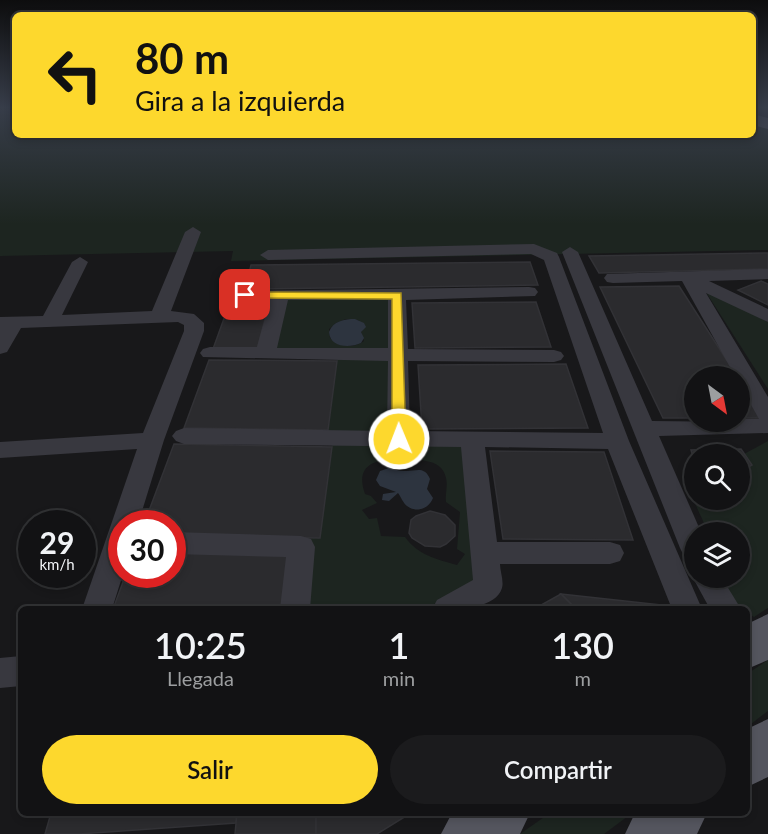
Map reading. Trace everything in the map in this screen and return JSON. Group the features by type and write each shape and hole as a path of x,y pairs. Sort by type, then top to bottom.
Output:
{"main road":[{"path":"750,758 768,744"},
{"path":"469,834 498,816"},
{"path":"653,834 676,816"}],"street":[{"path":"159,317 193,232"},
{"path":"268,255 534,249 551,257 617,441 686,606"},
{"path":"570,252 684,523"},
{"path":"50,321 80,262"},
{"path":"613,278 768,274"},
{"path":"688,276 768,316"},
{"path":"688,276 768,416"},
{"path":"245,295 529,292"},
{"path":"266,352 280,295"},
{"path":"397,295 399,439"},
{"path":"0,348 7,322 159,317 187,318 195,327 152,440 130,510"},
{"path":"210,353 554,356"},
{"path":"646,429 768,426"},
{"path":"184,436 617,441"},
{"path":"0,450 152,440"},
{"path":"452,606 488,586 471,440"},
{"path":"186,543 302,547 295,606"},
{"path":"484,553 610,553"},
{"path":"98,606 108,576"},
{"path":"713,588 724,606"},
{"path":"0,674 18,671"}],"shaded area":[{"path":"0,146 768,146 768,250 231,261 233,251 0,256"},
{"path":"704,289 768,322 768,389"},
{"path":"286,299 390,299 390,350 275,348","holes":["346,319 358,320 365,325 361,332 364,341 360,344 347,346 330,338 329,329 336,323"]},
{"path":"355,319 364,323 366,327 361,332 364,338 361,343 346,346 333,341 329,332 333,325 343,320"},
{"path":"337,358 390,359 390,433 328,432"},
{"path":"768,441 768,608 754,617 750,614 750,606 737,606 723,588 750,588 750,522 703,522 698,510 750,510 750,466 752,465 750,451"},
{"path":"332,444 463,445 476,581 430,606 307,606 302,538 320,538","holes":["397,458 418,460 439,466 447,481 446,502 460,512 457,549 465,554 457,565 422,552 405,537 381,536 377,518 369,519 362,510 377,503 371,496 365,494 362,477 368,466"]},
{"path":"389,468 425,472 430,479 427,489 433,498 429,505 418,509 411,508 404,503 398,493 389,501 382,500 383,494 396,492 380,486 376,480 380,471"},
{"path":"768,660 768,711 750,725 750,672"},
{"path":"546,816 628,816 604,834 520,834"}],"building":[{"path":"768,253 768,269 599,273 589,256"},
{"path":"530,262 538,285 245,289 251,265"},
{"path":"761,281 768,284 768,305 738,290"},
{"path":"679,286 731,366 684,366 684,418 663,418 600,287"},
{"path":"231,299 270,300 257,349 213,349"},
{"path":"536,302 551,347 415,348 412,303"},
{"path":"209,360 337,361 328,430 184,428"},
{"path":"566,364 588,428 422,429 418,365"},
{"path":"750,397 763,418 750,418"},
{"path":"174,444 332,447 320,538 186,536 186,510 149,510"},
{"path":"490,451 604,452 633,540 503,539"},
{"path":"430,511 445,515 455,525 455,536 440,547 425,546 412,538 409,533 411,520"},
{"path":"186,551 292,554 283,606 114,606 121,588 186,588"},
{"path":"561,594 661,606 573,606"},
{"path":"561,594 573,606 539,606"},
{"path":"50,816 237,816 236,823 79,834 45,834"},
{"path":"237,816 316,816 316,834 235,834"},
{"path":"316,816 406,816 377,834 316,834"}],"route":[{"path":"245,295 397,295 399,439"}]}
